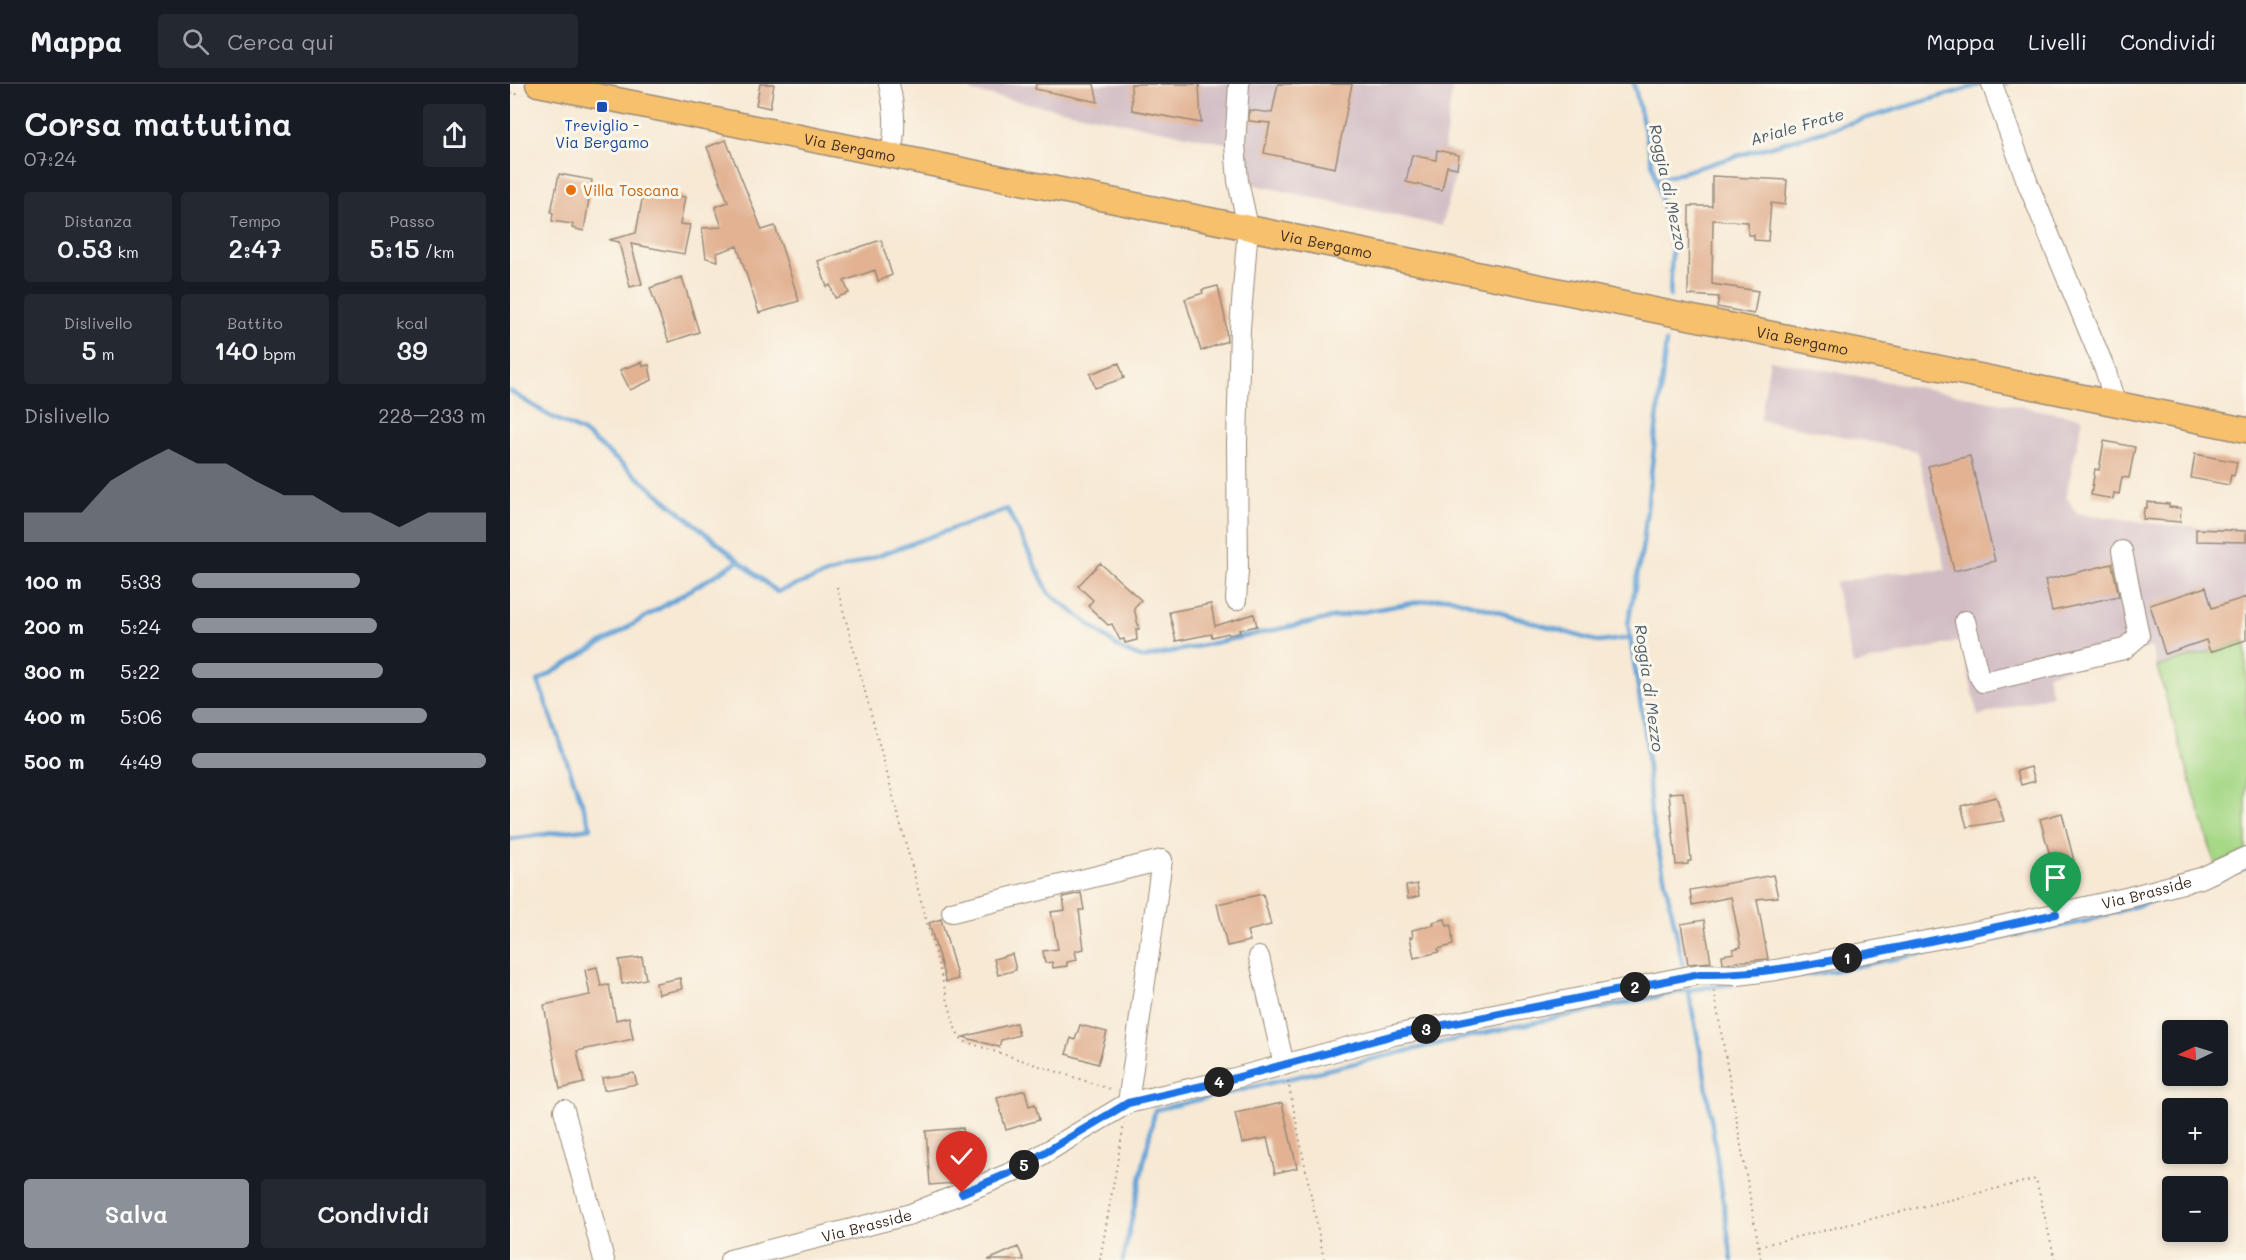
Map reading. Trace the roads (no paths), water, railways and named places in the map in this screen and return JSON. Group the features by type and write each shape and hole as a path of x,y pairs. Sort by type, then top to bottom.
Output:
{"main road":[{"name":"Via Bergamo","path":"538,84 2246,430"}],"street":[{"path":"890,84 895,112 891,155"},
{"path":"1236,600 1240,328 1248,227 1238,181 1235,145 1239,84"},
{"path":"1992,84 2028,184 2106,372 2115,403"},
{"path":"1965,621 1978,674 1983,682 2124,649 2139,636 2122,551"},
{"name":"Via Brasside","path":"730,1260 910,1214 1012,1172 1128,1103 1284,1065 1394,1035 1700,974 1738,975 1776,970 1983,930 2130,897 2201,878 2246,857"},
{"path":"952,912 1162,860 1128,1103"},
{"path":"1259,957 1284,1065"},
{"path":"564,1110 604,1260"}],"waterway":[{"name":"Roggia di Mezzo","path":"1634,84 1672,248 1670,296"},
{"name":"Ariale Frate","path":"1656,180 1979,85"},
{"name":"Roggia di Mezzo","path":"1666,342 1643,544 1628,624 1646,738 1651,815 1683,964"},
{"path":"510,391 550,416 583,432 777,592 1007,509 1049,593 1122,650 1143,658 1350,614 1447,597 1599,642 1630,638"},
{"path":"510,839 591,828 538,681 739,561"},
{"path":"2207,885 2246,868"},
{"path":"1795,976 1822,973 2083,922 2159,899"},
{"path":"1123,1260 1155,1110 1475,1035 1688,990 1733,984"},
{"name":"Roggia di Mezzo","path":"1688,989 1703,1064 1732,1260"}],"place":[{"name":"Treviglio - Via Bergamo","path":"602,107"},
{"name":"Villa Toscana","path":"571,190"}]}
